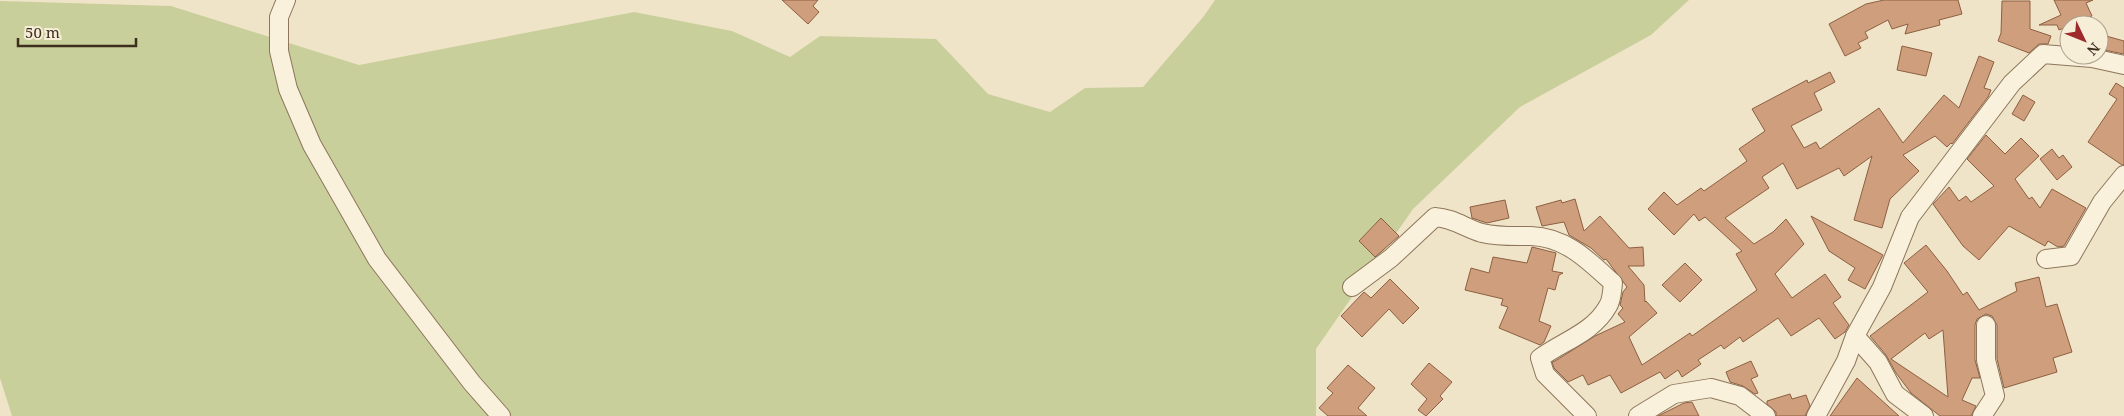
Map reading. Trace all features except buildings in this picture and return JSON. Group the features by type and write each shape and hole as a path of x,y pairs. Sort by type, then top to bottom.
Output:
{"street":[{"path":"286,0 279,17 279,51 288,88 312,145 377,259 472,382 501,416"},
{"path":"1816,416 1846,361 1855,336 1882,287 1910,217 2012,83 2043,54 2092,58 2124,65"},
{"path":"2046,259 2071,256 2102,202 2124,175"},
{"path":"1352,287 1391,258 1435,218 1449,218 1479,232 1503,237 1533,236 1560,242 1583,255 1613,283 1609,305 1584,333 1558,345 1540,358 1545,374 1587,416"},
{"path":"1982,416 1995,396 1986,360 1986,325"},
{"path":"1855,336 1878,362 1895,394 1924,416"},
{"path":"1638,416 1674,394 1711,388 1740,396 1766,416"}],"green space":[{"path":"1215,0 1689,0 1651,35 1520,107 1413,209 1316,349 1316,416 12,416 0,378 0,1 171,6 359,65 634,12 732,31 790,57 820,36 936,39 988,94 1050,112 1085,88 1143,87 1204,16"}]}
